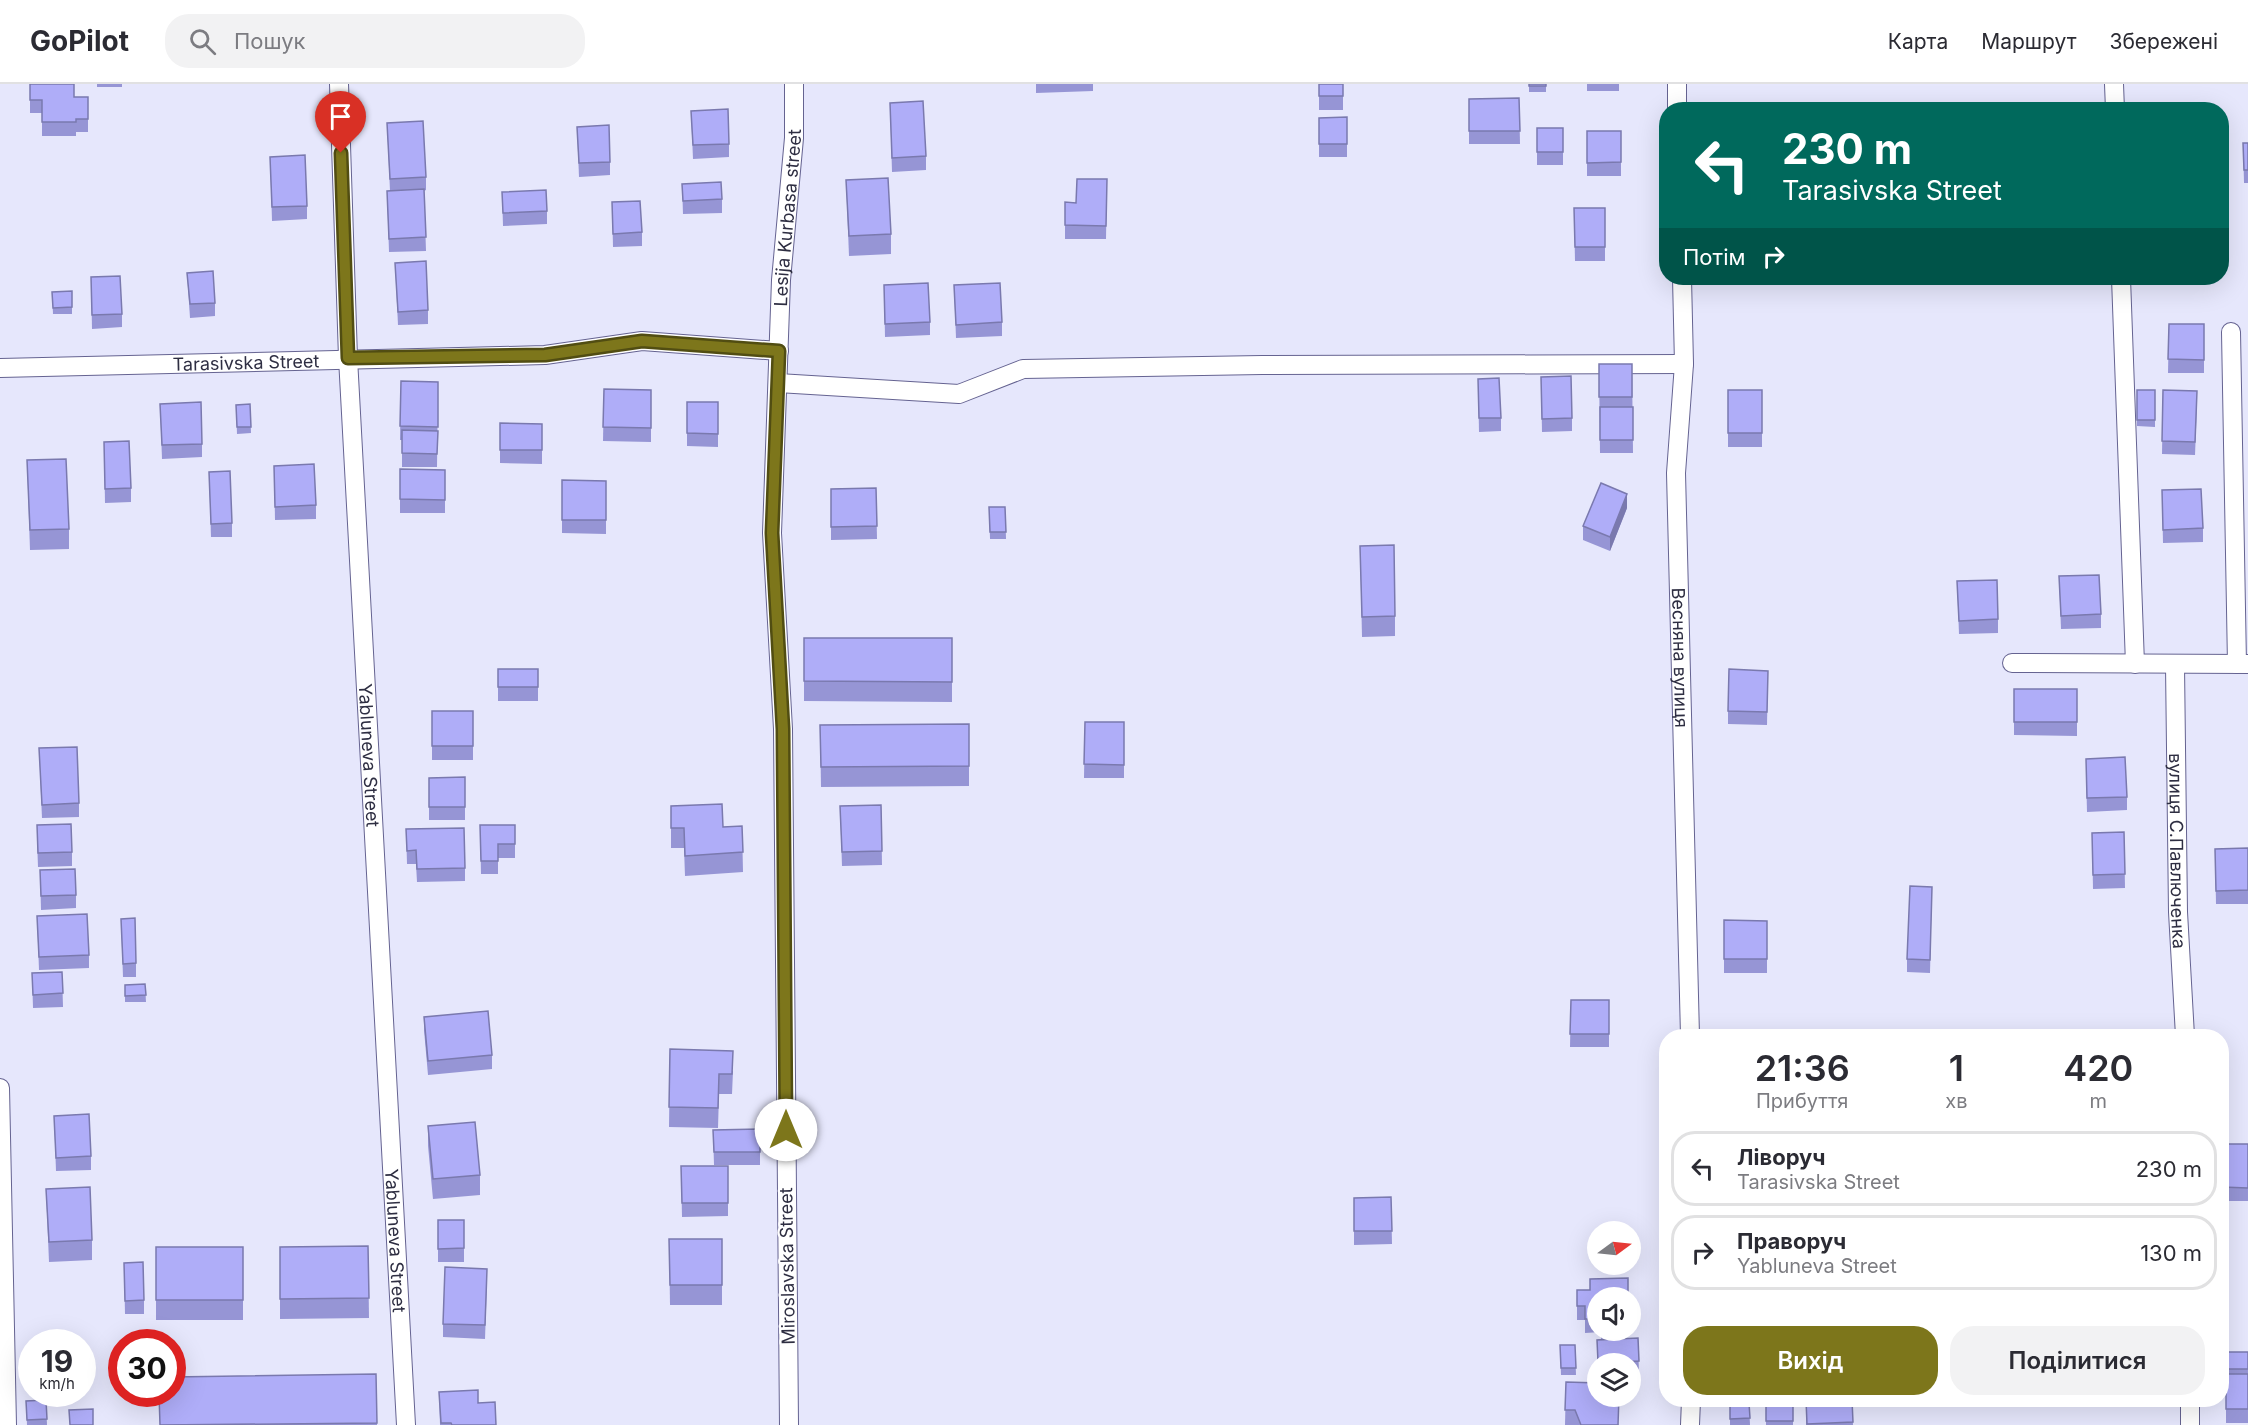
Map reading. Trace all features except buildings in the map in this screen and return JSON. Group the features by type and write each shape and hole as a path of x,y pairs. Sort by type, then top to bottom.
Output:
{"street":[{"name":"Yabluneva Street","path":"339,84 348,358 406,1425"},
{"name":"Lesija Kurbasa street","path":"779,351 781,280 794,138 794,84"},
{"path":"1677,84 1677,102"},
{"path":"2114,84 2115,102"},
{"name":"Весняна вулиця","path":"1682,285 1684,364 1676,472 1690,1029"},
{"path":"2121,285 2135,664"},
{"path":"2012,663 2243,664 2231,332"},
{"name":"Tarasivska Street","path":"0,368 545,355 642,341 779,351"},
{"name":"Miroslavska Street","path":"779,351 772,533 783,729 789,1425"},
{"path":"778,383 959,394 1023,369 1262,364 1684,364"},
{"name":"вулиця С.Павлюченка","path":"2175,665 2178,912 2185,1029"},
{"path":"0,1088 7,1425"},
{"path":"1690,1425 1691,1407"},
{"path":"2190,1407 2190,1425"}],"route":[{"path":"341,153 348,358 545,355 642,341 779,351 772,533 783,729 786,1130"}]}
